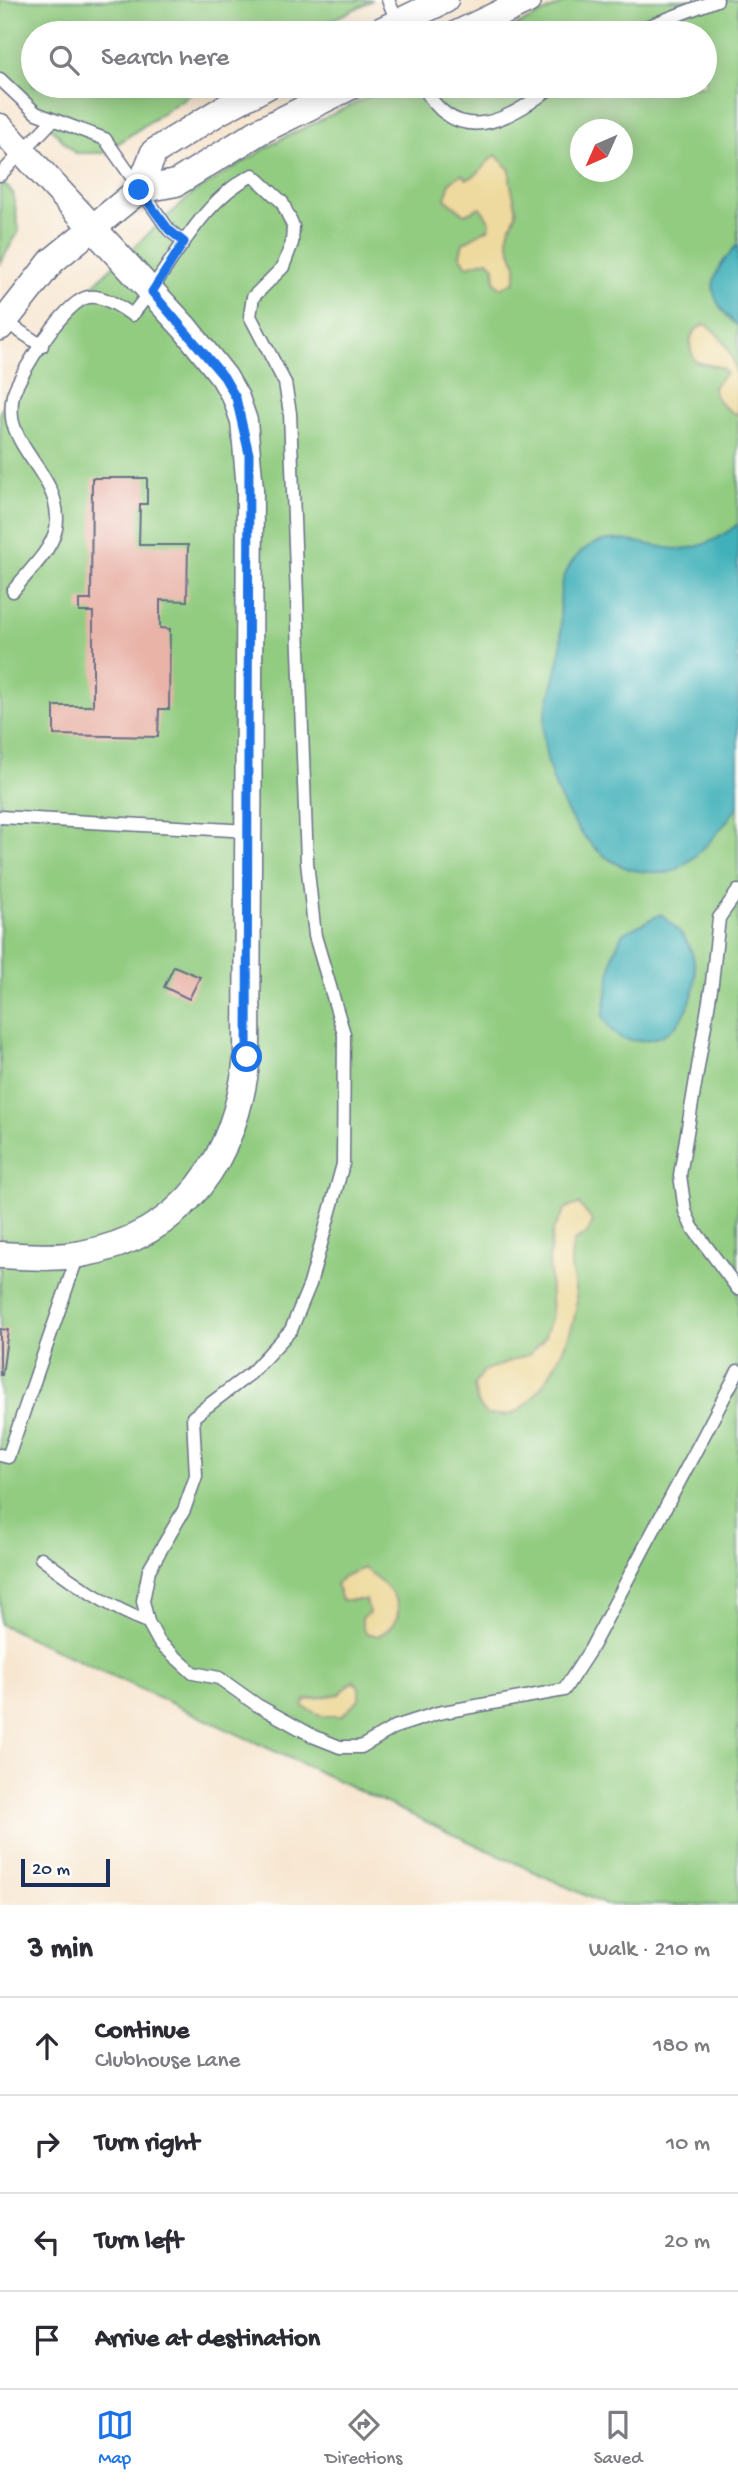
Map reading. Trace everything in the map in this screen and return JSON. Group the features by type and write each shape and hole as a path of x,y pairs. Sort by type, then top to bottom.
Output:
{"street":[{"path":"393,21 444,0"},
{"path":"484,21 528,0"},
{"path":"139,190 154,152 246,98"},
{"path":"1,322 52,261 139,190 176,183 260,131 327,98"},
{"path":"0,127 94,226 224,377 236,398 244,421 250,489 247,1057 243,1091 225,1149 210,1175 192,1196 153,1228 104,1249 78,1255 0,1255"}],"lane":[{"path":"662,21 717,0"},
{"path":"0,79 36,113 71,123 105,139 115,149 139,190 169,230 184,242"},
{"path":"432,98 441,112 463,124 492,123 537,98"},
{"path":"0,176 53,120"},
{"path":"13,591 50,545 57,520 49,483 13,423 13,395 42,346 76,302 89,297 116,304 132,315 152,292 184,242 209,210 235,184 253,175 282,202 293,226 292,243 283,267 253,297 250,316 285,383 290,413 307,862 315,936 344,1034 344,1130 339,1177 310,1284 291,1330 251,1373 193,1417 195,1476 184,1510 149,1570 144,1601 148,1622 159,1642 193,1673 219,1678 315,1737 340,1747 361,1747 395,1727 438,1713 564,1690 590,1650 738,1371"},
{"path":"1,322 42,346"},
{"path":"0,817 249,831"},
{"path":"738,891 719,918 712,983 680,1175 685,1211 692,1227 738,1289"},
{"path":"0,1455 8,1457 78,1255"},
{"path":"41,1558 69,1580 123,1613 148,1622"}],"green space":[{"path":"0,0 373,0 330,21 21,21 21,97 0,75"},
{"path":"570,0 738,0 738,1905 606,1905 0,1624 0,411 50,335 97,281 193,193 281,139 366,98 717,98 717,21 526,21"},
{"path":"22,98 184,98 104,153 75,153"},
{"path":"0,180 13,193 19,231 0,263"}],"sand":[{"path":"496,155 510,170 516,212 508,240 516,274 514,282 501,288 495,282 494,267 488,260 467,266 460,255 463,243 489,228 490,222 480,207 465,214 445,199 450,182 462,174 467,179 472,177"},
{"path":"706,324 725,343 734,364 738,388 738,415 722,404 714,392 713,387 726,373 723,368 696,362 693,356 690,345 692,335"},
{"path":"579,1204 593,1222 587,1234 574,1241 571,1269 576,1292 576,1309 562,1351 544,1382 524,1406 511,1414 487,1415 477,1402 474,1385 484,1371 530,1354 544,1339 552,1316 549,1258 553,1230 566,1208"},
{"path":"363,1568 390,1591 398,1609 397,1618 378,1636 366,1633 362,1626 362,1618 369,1613 366,1600 342,1600 336,1584 342,1577"},
{"path":"354,1681 359,1687 359,1699 342,1716 322,1716 303,1707 305,1700 339,1694"}],"water":[{"path":"738,244 738,326 719,305 713,286 720,266"},
{"path":"738,524 738,806 708,843 679,868 663,873 628,868 608,859 576,826 554,784 548,762 544,742 545,717 560,655 560,596 565,575 579,554 590,545 603,541 689,548 712,541"},
{"path":"661,914 680,933 691,950 695,969 692,996 680,1020 660,1036 647,1040 619,1037 603,1018 613,955 622,934"}],"building":[{"path":"92,478 147,478 147,504 140,504 139,545 188,545 187,601 160,600 160,628 170,629 169,709 159,709 158,737 54,735 54,706 93,706 93,612 79,612 79,600 91,600"},
{"path":"174,966 200,977 189,999 164,987"},
{"path":"0,1329 8,1330 2,1375 0,1375"}],"route":[{"path":"139,190 169,230 184,242 152,292 224,377 236,398 244,421 249,454 247,1057"}]}
